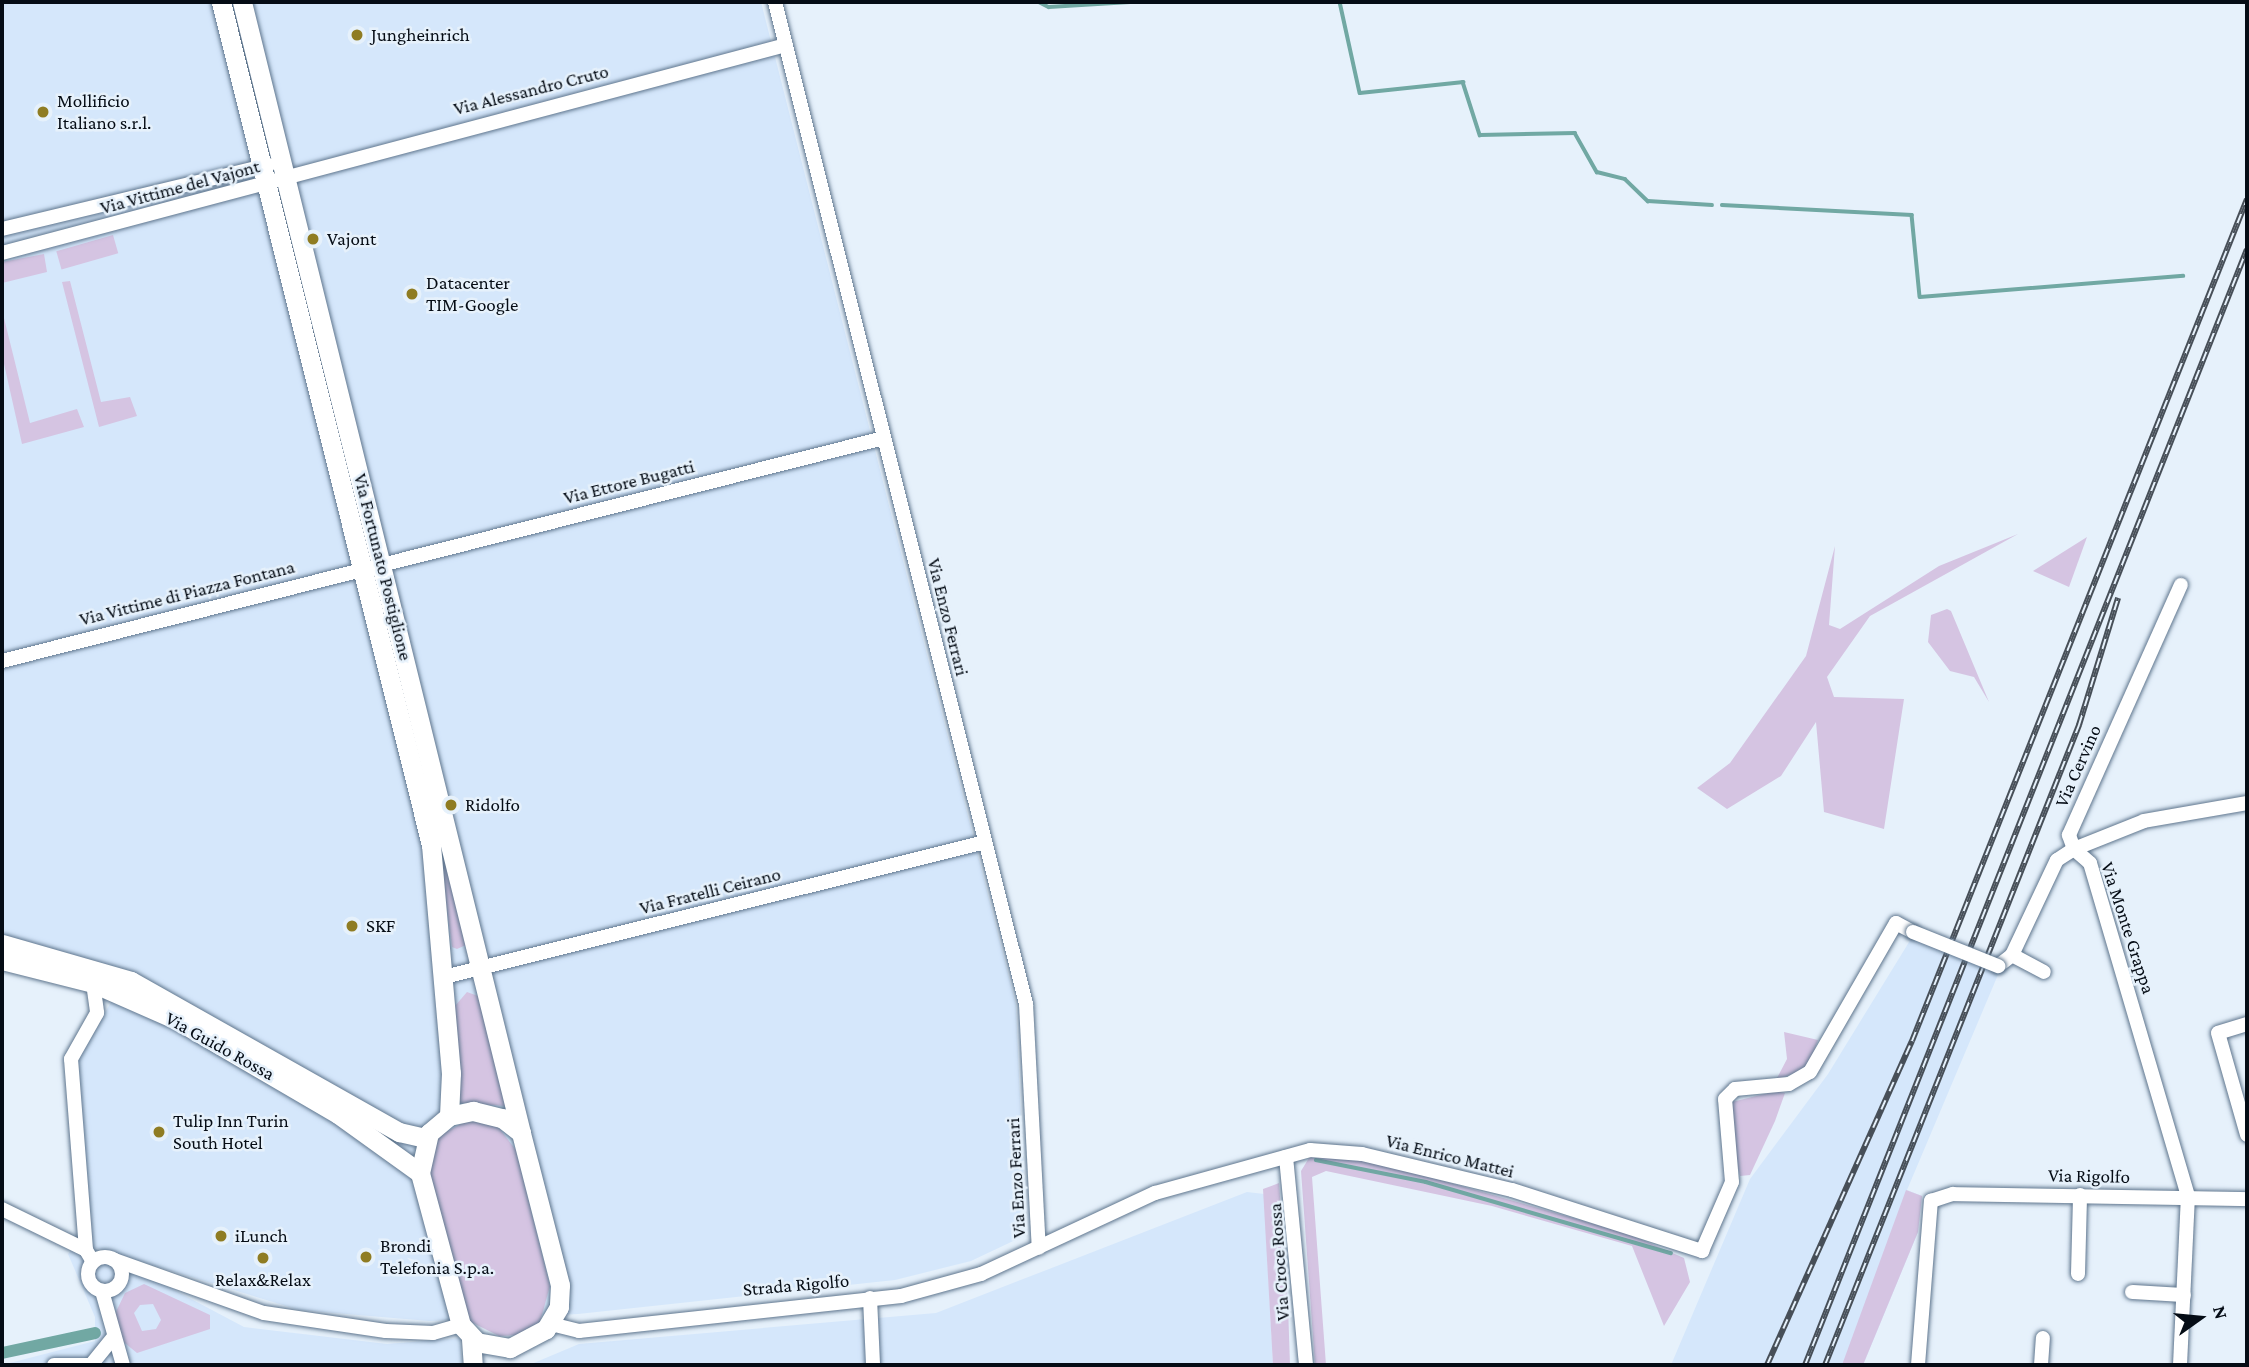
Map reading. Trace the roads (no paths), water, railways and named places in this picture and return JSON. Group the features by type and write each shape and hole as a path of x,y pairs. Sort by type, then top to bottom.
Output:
{"street":[{"name":"Via Fortunato Postiglione","path":"221,2 363,568 482,968 561,1285 551,1324"},
{"name":"Via Fortunato Postiglione","path":"242,2 382,564 433,810 444,977 449,1115"},
{"name":"Via Enzo Ferrari","path":"775,2 1026,1004 1039,1248"},
{"name":"Via Alessandro Cruto","path":"285,173 786,45"},
{"name":"Via Vittime del Vajont","path":"2,229 262,163 285,173 268,186 2,253"},
{"path":"77,210 83,233"},
{"name":"Via Ettore Bugatti","path":"382,564 884,438"},
{"name":"Via Vittime di Piazza Fontana","path":"2,661 382,564"},
{"name":"Via Cervino","path":"2074,849 2068,835 2181,585"},
{"name":"Via Monte Grappa","path":"2189,1196 2090,863 2074,849 2144,821 2247,803"},
{"name":"Via Fratelli Ceirano","path":"444,977 985,842"},
{"path":"2044,972 2012,955 2057,860 2074,849"},
{"name":"Via Enrico Mattei","path":"1039,1248 1134,1200 1310,1150 1362,1154 1434,1170 1702,1251 1732,1182 1725,1099 1735,1089 1789,1084 1810,1072 1896,923 1998,966 2012,955"},
{"name":"Via Guido Rossa","path":"2,944 131,981 399,1132 426,1138"},
{"name":"Via Guido Rossa","path":"2,960 93,983 204,1034 338,1114 419,1173"},
{"path":"93,983 97,1013 71,1059 90,1282 102,1291 123,1365"},
{"path":"2247,1024 2218,1033 2247,1135"},
{"path":"473,1365 466,1332 419,1173 426,1138 449,1115 482,1112 521,1133"},
{"name":"Via Croce Rossa","path":"1286,1157 1306,1365"},
{"name":"Via Rigolfo","path":"1918,1365 1931,1201 1953,1194 2247,1199"},
{"path":"2078,1274 2080,1195"},
{"path":"2180,1365 2189,1196"},
{"path":"2,1209 89,1256 112,1259 264,1313 335,1325 433,1333 466,1332 493,1356 533,1341 551,1324"},
{"name":"Strada Rigolfo","path":"551,1324 579,1331 870,1298 981,1274 1039,1248"},
{"path":"112,1259 122,1270 118,1285"},
{"path":"102,1291 118,1285 165,1278"},
{"path":"2132,1292 2183,1295"},
{"path":"870,1298 873,1365"},
{"path":"54,1365 91,1365 114,1337"},
{"path":"2042,1365 2043,1338"}],"waterway":[{"path":"1039,2 1049,7 1130,2"},
{"path":"1340,2 1360,93 1463,82 1480,135 1575,133 1597,172 1625,179 1648,201 1712,205"},
{"path":"1722,205 1912,215 1920,297 2183,276"},
{"path":"1316,1160 1426,1182 1671,1253"},
{"path":"2,1353 95,1333"}],"railway":[{"path":"1767,1365 1912,1041 2247,199"},
{"path":"1805,1365 2247,249"},
{"path":"1825,1365 2079,725 2118,598"}],"place":[{"name":"Jungheinrich","path":"357,35"},
{"name":"Mollificio Italiano s.r.l.","path":"43,112"},
{"name":"Vajont","path":"313,239"},
{"name":"Datacenter TIM-Google","path":"412,294"},
{"name":"Ridolfo","path":"451,805"},
{"name":"SKF","path":"352,926"},
{"name":"Tulip Inn Turin South Hotel","path":"159,1132"},
{"name":"iLunch","path":"221,1236"},
{"name":"Brondi Telefonia S.p.a.","path":"366,1257"},
{"name":"Relax&Relax","path":"263,1258"}]}
